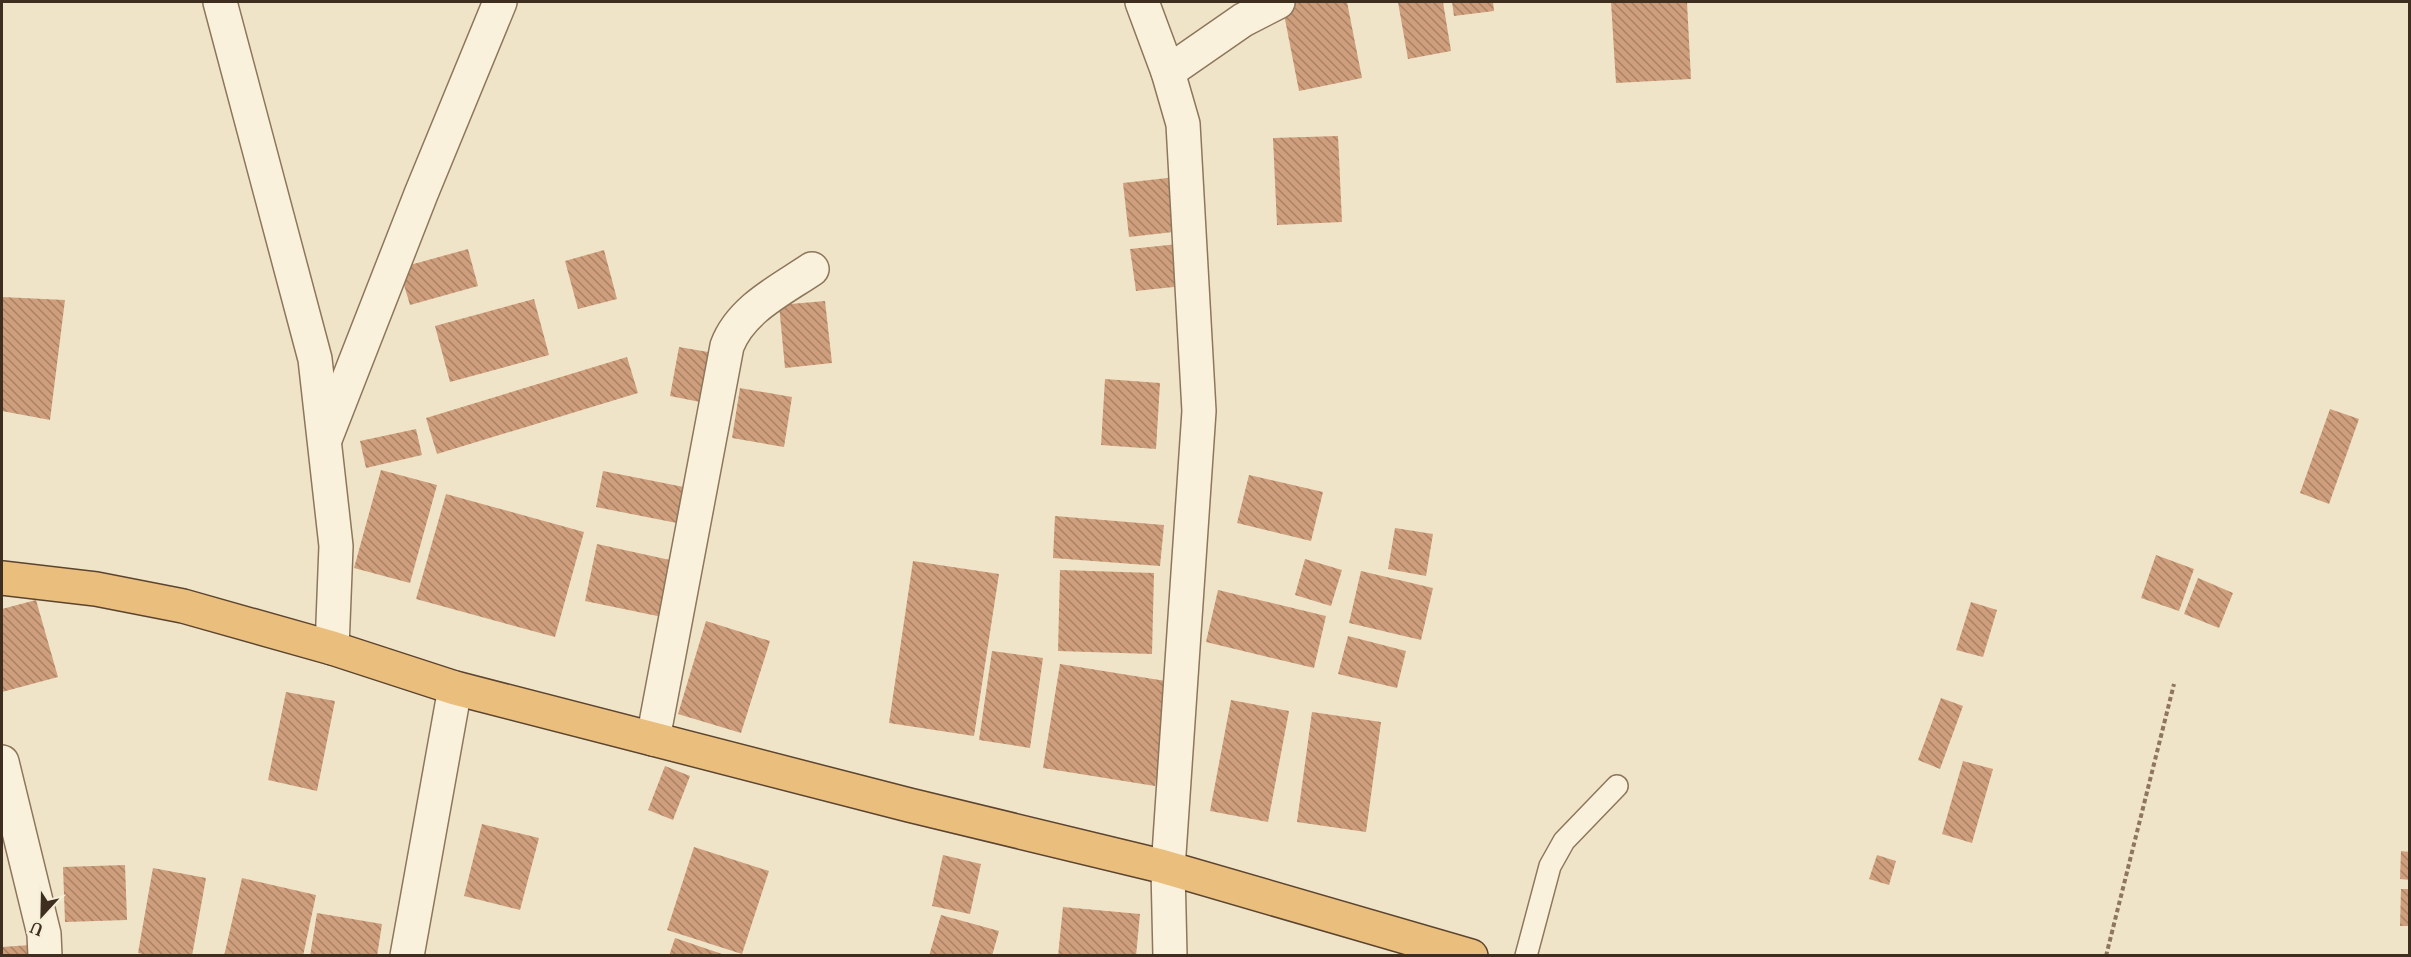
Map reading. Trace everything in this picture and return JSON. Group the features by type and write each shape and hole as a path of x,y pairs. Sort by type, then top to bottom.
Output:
{"highway":[{"path":"2,578 96,590 183,606 332,648 455,688 1168,869 1471,956"}],"street":[{"path":"220,2 315,359 336,546 332,648"},
{"path":"324,442 421,194 500,2"},
{"path":"1142,2 1168,72 1183,124 1199,411 1168,869 1170,956"},
{"path":"1168,72 1243,20 1278,2"},
{"path":"653,739 727,346 733,331 748,313 812,269"},
{"path":"407,956 455,688"},
{"path":"2,762 44,934 45,956"}],"lane":[{"path":"1526,956 1550,866 1564,841 1617,786"}],"path":[{"path":"2106,956 2174,684"}],"building":[{"path":"1347,2 1362,78 1299,91 1282,4"},
{"path":"1398,2 1443,2 1451,51 1408,59"},
{"path":"1452,2 1493,2 1494,11 1454,16"},
{"path":"1611,2 1687,2 1691,79 1616,83"},
{"path":"1338,136 1342,222 1277,225 1273,138"},
{"path":"1176,177 1182,231 1129,237 1123,183"},
{"path":"1178,244 1183,286 1136,291 1130,249"},
{"path":"468,249 478,286 410,305 399,268"},
{"path":"604,250 617,299 578,309 565,261"},
{"path":"2,297 65,300 50,420 2,411"},
{"path":"534,299 549,355 450,382 435,326"},
{"path":"825,301 832,363 785,368 779,305"},
{"path":"679,347 714,353 705,403 670,396"},
{"path":"627,357 638,393 437,454 426,418"},
{"path":"1105,379 1160,383 1156,449 1101,445"},
{"path":"740,388 792,397 784,447 732,438"},
{"path":"2330,409 2359,419 2329,504 2300,493"},
{"path":"416,429 422,455 366,468 360,441"},
{"path":"381,470 437,485 410,583 354,568"},
{"path":"603,471 694,489 687,525 596,507"},
{"path":"1249,475 1323,492 1311,541 1237,523"},
{"path":"446,494 584,532 555,637 416,599"},
{"path":"1055,516 1164,525 1160,566 1053,558"},
{"path":"1395,528 1433,534 1426,576 1388,569"},
{"path":"597,544 679,562 667,618 585,601"},
{"path":"2156,555 2194,569 2179,611 2141,598"},
{"path":"1305,559 1342,570 1331,606 1295,595"},
{"path":"913,561 999,574 974,736 889,723"},
{"path":"1060,570 1154,573 1152,654 1058,651"},
{"path":"1361,571 1433,588 1421,640 1349,623"},
{"path":"2198,578 2233,593 2219,628 2184,614"},
{"path":"1218,590 1326,616 1314,668 1206,642"},
{"path":"36,600 58,677 2,692 2,609"},
{"path":"1971,602 1997,610 1983,657 1956,650"},
{"path":"706,621 770,641 741,733 678,714"},
{"path":"1348,636 1406,651 1397,688 1338,674"},
{"path":"992,651 1043,658 1030,748 979,740"},
{"path":"1060,664 1172,682 1155,786 1043,768"},
{"path":"286,692 335,701 317,791 268,780"},
{"path":"1941,698 1963,706 1940,769 1918,760"},
{"path":"1231,700 1289,711 1268,822 1210,811"},
{"path":"1312,712 1381,722 1366,832 1297,822"},
{"path":"1963,761 1993,769 1972,843 1942,834"},
{"path":"665,766 690,776 673,820 648,810"},
{"path":"482,824 539,838 520,910 464,896"},
{"path":"694,847 769,871 742,954 667,930"},
{"path":"2401,851 2410,852 2410,880 2400,879"},
{"path":"943,855 981,864 970,914 932,906"},
{"path":"1877,855 1896,861 1889,885 1869,879"},
{"path":"125,865 127,920 65,922 63,867"},
{"path":"153,868 206,878 192,956 151,956 138,953"},
{"path":"242,878 316,895 303,956 224,956"},
{"path":"2401,889 2410,889 2410,926 2400,926"},
{"path":"1063,907 1140,914 1136,956 1058,956"},
{"path":"317,913 382,924 377,956 310,956"},
{"path":"941,915 999,931 992,956 929,956"},
{"path":"675,938 725,955 725,956 669,956"},
{"path":"30,945 31,956 2,956 2,947"}]}
